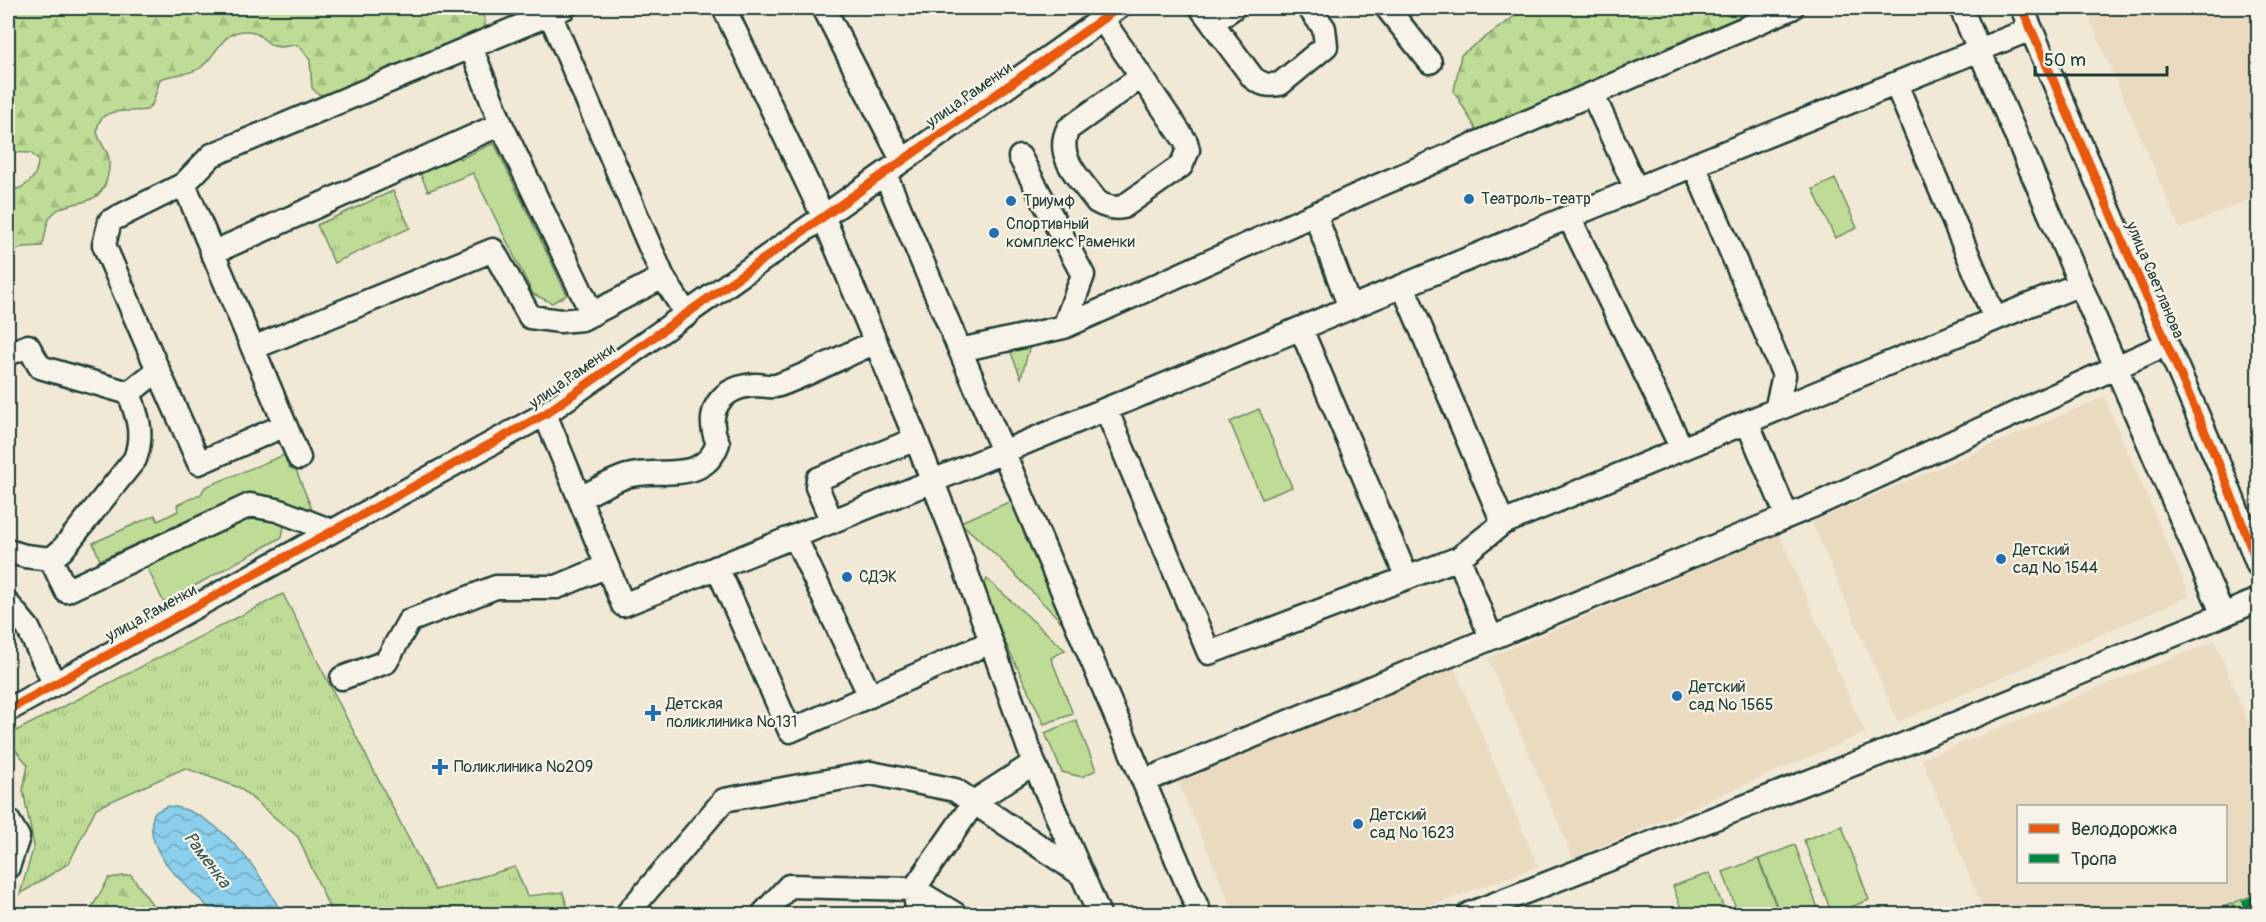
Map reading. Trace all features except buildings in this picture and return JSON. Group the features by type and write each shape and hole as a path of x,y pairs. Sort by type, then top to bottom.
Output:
{"street":[{"path":"724,8 824,216 933,481 1034,763 1099,915"},
{"path":"824,8 893,167 960,350 1200,915"},
{"path":"1233,8 1207,15 1253,78 1262,85 1270,86 1280,84 1326,46 1324,28 1309,8"},
{"path":"1387,8 1430,62"},
{"path":"960,350 1064,327 1315,214 1792,8"},
{"path":"1961,8 2223,615"},
{"name":"улица Светланова","path":"2022,8 2167,344 2259,565"},
{"path":"285,425 199,463 104,245 110,221 184,183 212,155 557,11 663,277 687,315"},
{"path":"1101,15 1142,76 1186,142 1188,150 1181,166 1123,207 1105,206 1097,202 1064,156 1064,137 1068,129 1142,76"},
{"name":"улица Раменки","path":"8,710 545,414 687,315 1101,15"},
{"path":"545,414 623,605 933,481 1694,165 2031,29"},
{"path":"471,47 501,124 592,314"},
{"path":"1896,84 1995,319"},
{"path":"1593,94 1636,189"},
{"path":"212,253 501,124"},
{"path":"1020,157 1083,275 1064,327"},
{"path":"1694,165 1784,375 1776,410"},
{"path":"184,183 299,458"},
{"path":"1315,214 1350,308"},
{"path":"1569,217 1682,449"},
{"path":"253,348 493,250 530,317 560,321 582,319 663,277"},
{"path":"1106,409 1209,653 1459,558 1503,522 2079,284"},
{"path":"1403,286 1503,522"},
{"path":"1301,328 1407,578"},
{"path":"580,498 627,476 694,470 714,456 718,443 712,430 713,413 721,398 737,388 777,387 876,342"},
{"path":"1144,781 1787,516 2167,344"},
{"path":"8,354 28,346 40,367 129,393"},
{"path":"129,393 158,370"},
{"path":"8,551 25,556 51,559 62,550 135,459 140,444 140,427 129,393"},
{"path":"1747,422 1787,516"},
{"path":"832,522 817,487 818,479 916,439"},
{"path":"51,559 66,591 250,505 277,510 332,531"},
{"path":"795,537 870,696"},
{"path":"1459,558 1491,638"},
{"path":"342,678 386,662 409,621 496,587 557,587 607,566"},
{"path":"717,567 790,731 991,642"},
{"path":"1469,915 1896,748 2259,600"},
{"path":"8,604 27,628 54,683"},
{"path":"918,915 914,889 975,801 1034,763"},
{"path":"627,915 724,800 871,773 955,790 975,801 1081,874"},
{"path":"8,820 18,837 8,867"},
{"path":"763,915 789,886 914,889 955,915"}],"shaded area":[{"path":"2085,8 2258,8 2258,196 2180,229"},
{"name":"Детский сад № 1544","path":"2104,397 2190,596 1898,722 1812,522"},
{"name":"Детский сад № 1565","path":"1779,534 1865,733 1573,858 1488,658"},
{"path":"2215,641 2258,747 2258,891 2199,914 1985,914 1922,759"},
{"name":"Детский сад № 1623","path":"1453,665 1538,866 1409,914 1235,914 1178,782"}],"green space":[{"path":"17,8 472,8 485,18 485,28 479,35 328,95 318,94 312,88 310,60 299,45 275,46 249,31 232,34 200,68 160,79 153,103 147,110 111,113 102,118 97,131 108,154 109,165 107,179 102,189 88,200 63,207 55,212 49,219 42,246 23,247 8,255 8,190 20,188 29,182 36,172 38,160 31,153 8,152 8,11"},
{"path":"1526,8 1775,8 1479,134 1454,91 1461,55"},
{"path":"494,143 567,295 552,303 533,294 473,173 428,191 415,162 454,145 460,159"},
{"path":"1835,179 1857,228 1835,238 1813,189"},
{"path":"393,191 410,228 334,263 317,225"},
{"path":"1033,334 1021,378 1006,340"},
{"path":"1259,409 1292,487 1262,499 1230,422"},
{"path":"289,453 315,517 259,494 239,498 100,560 93,543 155,515 158,521 178,511 177,505 201,494 205,487"},
{"path":"1022,497 1088,649 998,557 960,522"},
{"path":"250,513 281,522 284,527 282,537 164,603 148,569 149,559"},
{"path":"987,579 1065,650 1051,658 1073,714 1044,724 981,591"},
{"path":"283,594 435,890 515,867 527,896 563,892 569,914 332,914 298,837 240,788 185,768 96,808 69,863 20,894 34,846 23,790 28,765 8,741 8,735"},
{"path":"1076,720 1096,770 1082,777 1062,772 1045,733"},
{"path":"1842,826 1869,900 1832,914 1804,840"},
{"path":"1795,845 1820,914 1780,914 1759,859"},
{"path":"1758,859 1779,914 1738,914 1723,872"},
{"path":"1710,873 1726,914 1683,914 1673,886"},
{"path":"131,875 156,910 166,914 88,914 109,878"},
{"path":"2258,893 2258,914 2205,914"}],"water":[{"name":"Раменка","path":"167,806 186,810 204,818 236,846 262,880 282,914 215,914 170,869 154,842 152,828 154,813"}],"marked path":[{"path":"2222,914 2258,898"}],"cycle path":[{"path":"8,710 545,414 1118,8"},
{"path":"2022,8 2223,474 2258,565"}],"place":[{"name":"Театроль-театр","path":"1469,199"},
{"name":"Триумф","path":"1011,201"},
{"name":"Спортивный комплекс Раменки","path":"994,233"},
{"name":"Детский сад № 1544","path":"2001,559"},
{"name":"СДЭК","path":"847,577"},
{"name":"Детский сад № 1565","path":"1677,696"},
{"name":"Детская поликлиника №131","path":"653,713"},
{"name":"Поликлиника №209","path":"440,767"},
{"name":"Детский сад № 1623","path":"1358,824"}]}
